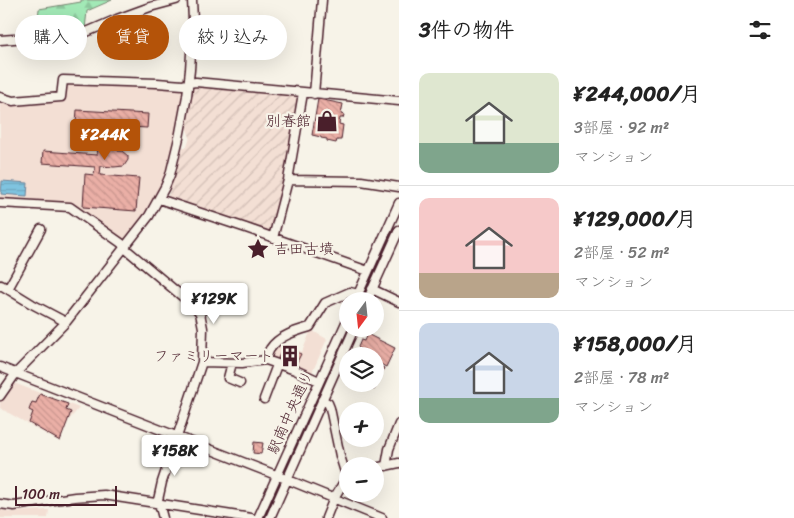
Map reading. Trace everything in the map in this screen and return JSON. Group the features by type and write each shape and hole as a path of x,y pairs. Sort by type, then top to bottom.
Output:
{"street":[{"path":"0,40 82,34 150,7 176,0"},
{"path":"0,396 16,373 66,322 149,216 159,199 170,175 183,120 189,83 193,20 192,0"},
{"path":"314,94 322,0"},
{"path":"0,97 13,102 61,97 63,80 184,85 196,82 399,101"},
{"path":"272,238 288,180 303,93"},
{"path":"288,180 361,181 399,187"},
{"path":"159,199 368,271"},
{"path":"0,203 70,207 125,246 127,250 196,308 200,314 203,328 202,362 162,482 158,500 163,518"},
{"path":"359,292 399,203"},
{"path":"41,229 4,288 66,322"},
{"path":"371,292 399,230"},
{"path":"372,289 399,302"},
{"path":"266,360 271,347 295,331 310,327 325,303 339,297"},
{"name":"駅南中央通り","path":"258,518 339,338"},
{"name":"駅南中央通り","path":"270,518 350,338"},
{"path":"202,362 242,363 266,360 319,381"},
{"path":"232,363 228,378 240,382"},
{"path":"264,399 277,365"},
{"path":"0,367 382,518"},
{"path":"322,400 328,403 330,408 340,457"},
{"path":"399,424 389,449 386,466 399,463"},
{"path":"326,518 339,489"},
{"path":"0,504 14,506 104,495 251,518"}],"shaded area":[{"path":"66,83 154,85 183,88 177,135 168,171 142,220 123,241 70,205 0,200 0,100 13,104 63,100"},
{"path":"197,86 294,95 298,100 286,172 272,234 167,200 183,147 187,147 190,137 186,127 192,88"},
{"path":"311,330 327,339 311,375 268,357 278,343 302,352"},
{"path":"14,383 79,408 69,420 60,442 0,408 0,402"},
{"path":"0,509 10,512 49,510 48,518 0,518"}],"green space":[{"path":"81,0 112,0 87,11 87,15 38,15 39,9 81,2"}],"water":[{"path":"2,181 28,183 27,196 1,194"}],"building":[{"name":"別春館","path":"318,99 343,104 341,114 344,115 343,118 340,118 339,124 343,125 341,140 337,140 336,143 312,135"},
{"path":"77,110 148,114 147,128 130,127 129,130 120,129 118,151 122,151 128,156 124,166 101,166 100,175 139,178 136,211 83,207 85,174 94,175 95,167 42,163 43,151 97,155 100,128 89,127 89,124 76,123"},
{"path":"365,338 375,338 395,348 386,367 384,366 384,347 358,347 361,340 364,341"},
{"name":"ファミリーマート","path":"284,346 301,354 295,366 278,358"},
{"path":"40,394 68,404 66,410 71,412 60,441 29,423 33,412 29,410 32,402 36,403"},
{"path":"254,442 263,443 261,454 253,453"}],"place":[{"name":"別春館","path":"327,121"},
{"name":"吉田古墳","path":"258,249"},
{"name":"ファミリーマート","path":"290,356"}]}
